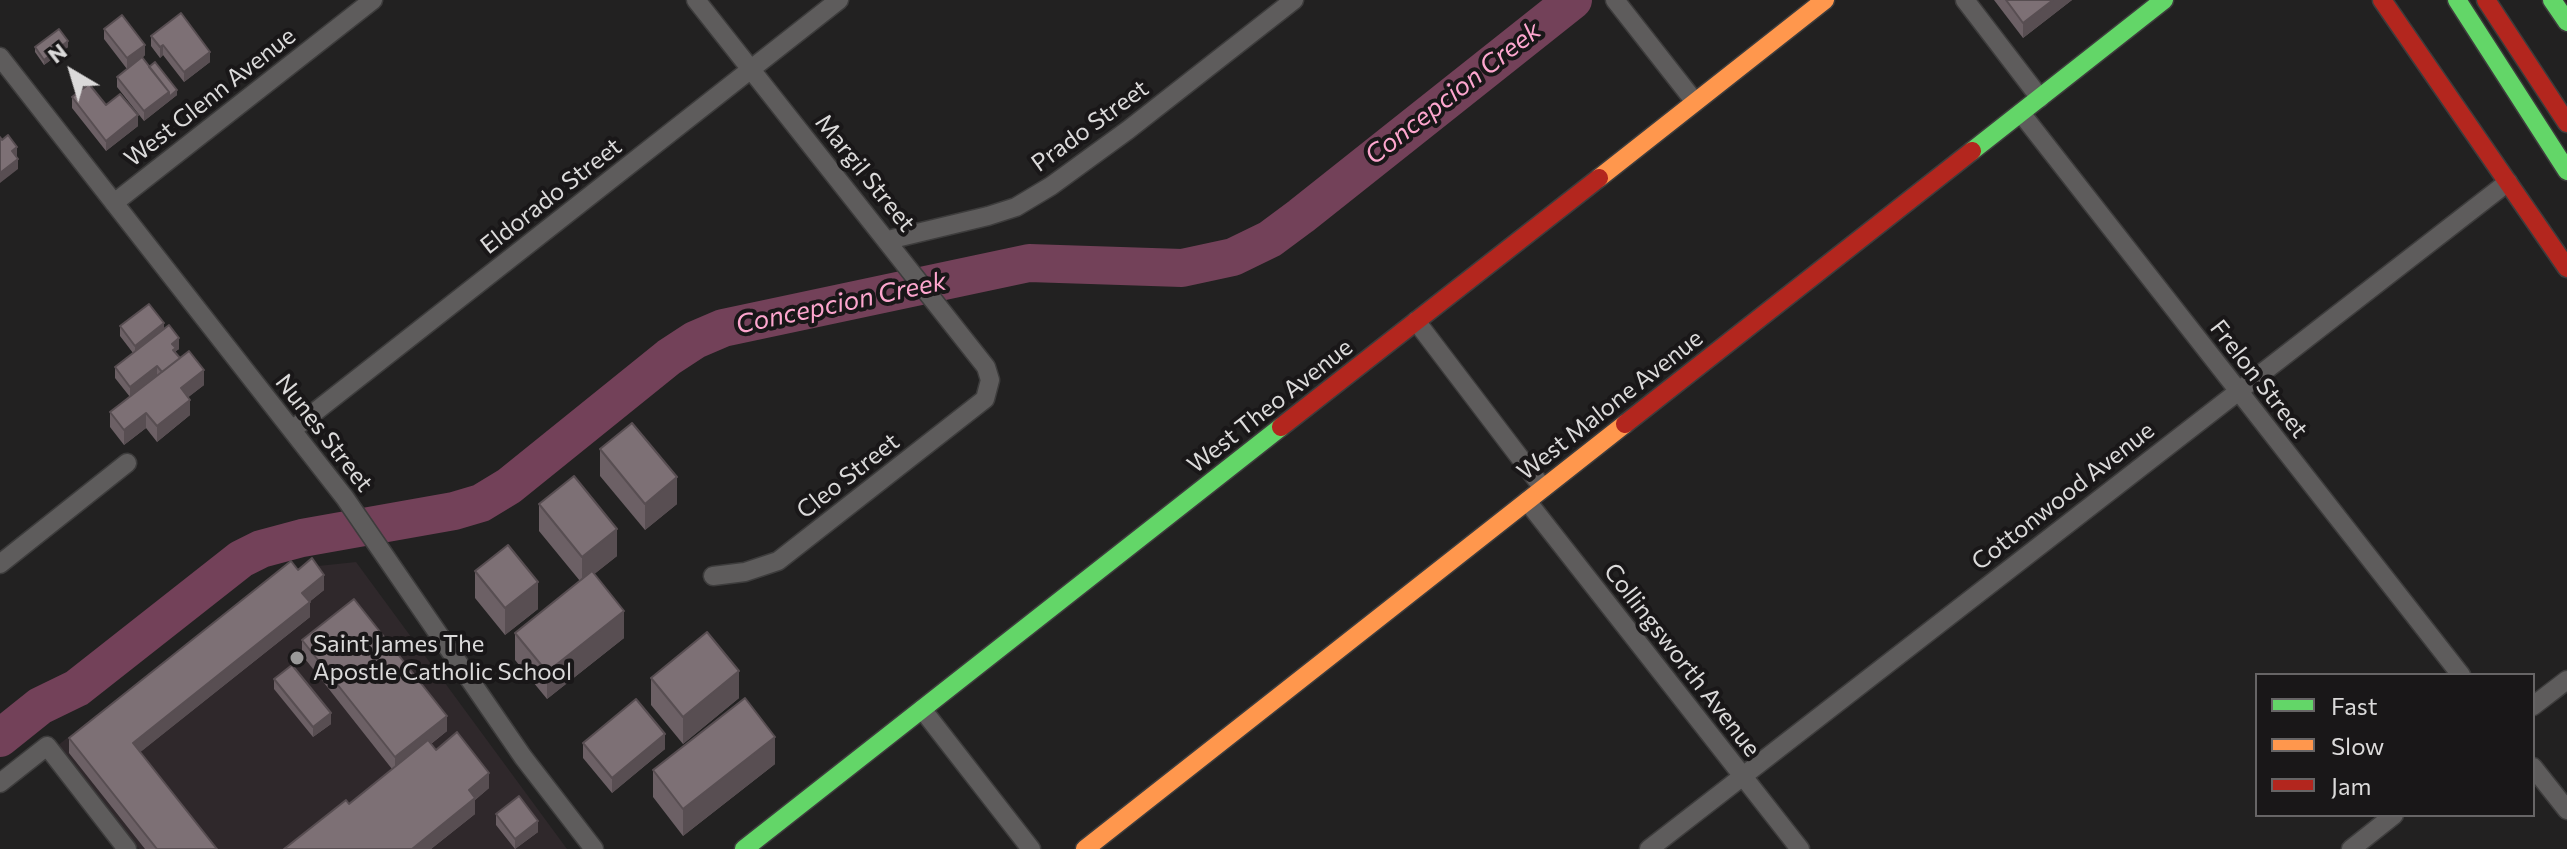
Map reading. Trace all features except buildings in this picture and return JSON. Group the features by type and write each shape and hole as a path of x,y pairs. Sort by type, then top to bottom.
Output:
{"main road":[{"name":"West Theo Avenue","path":"744,849 1825,0"},
{"name":"West Malone Avenue","path":"1085,849 2164,0"},
{"path":"2382,0 2567,268"},
{"path":"2457,0 2567,171"},
{"path":"2486,0 2567,123"},
{"path":"2552,0 2567,22"}],"street":[{"name":"West Glenn Avenue","path":"114,203 373,0"},
{"name":"Margil Street","path":"696,0 888,240 986,367 990,380"},
{"name":"Eldorado Street","path":"292,430 839,0"},
{"name":"Prado Street","path":"888,240 1016,207 1051,186 1128,130 1294,0"},
{"path":"1965,0 2040,98"},
{"path":"1616,1 1695,102"},
{"name":"Nunes Street","path":"0,57 345,498 523,757 594,849"},
{"name":"Frelon Street","path":"2021,113 2459,673"},
{"name":"Cottonwood Avenue","path":"1649,849 2508,182"},
{"path":"1416,321 1543,488"},
{"name":"Cleo Street","path":"713,576 745,572 778,561 985,399 990,380"},
{"path":"0,564 127,463"},
{"name":"Collingsworth Avenue","path":"1527,501 1800,849"},
{"path":"2535,704 2567,680"},
{"path":"922,709 1031,849"},
{"path":"0,783 47,746 127,849"},
{"path":"2535,770 2567,810"},
{"path":"2351,849 2391,817"}],"shaded area":[{"name":"Saint James The Apostle Catholic School","path":"356,562 567,849 139,849 57,746 280,570"}],"waterway":[{"name":"Concepcion Creek","path":"0,738 40,706 77,688 241,559 261,549 302,538 454,511 481,503 509,486 669,357 695,340 723,328 1029,263 1182,268 1233,257 1270,239 1301,216 1573,0"}],"traffic: fast":[{"path":"1972,151 2164,0"},
{"path":"2457,0 2567,171"},
{"path":"2552,0 2567,22"},
{"path":"744,849 1281,427"}],"traffic: slow":[{"path":"1599,178 1825,0"},
{"path":"1085,849 1625,424"}],"traffic: jam":[{"path":"2382,0 2567,268"},
{"path":"2486,0 2567,123"},
{"path":"1625,424 1972,151"},
{"path":"1281,427 1599,178"}],"place":[{"name":"Saint James The Apostle Catholic School","path":"297,658"}]}
